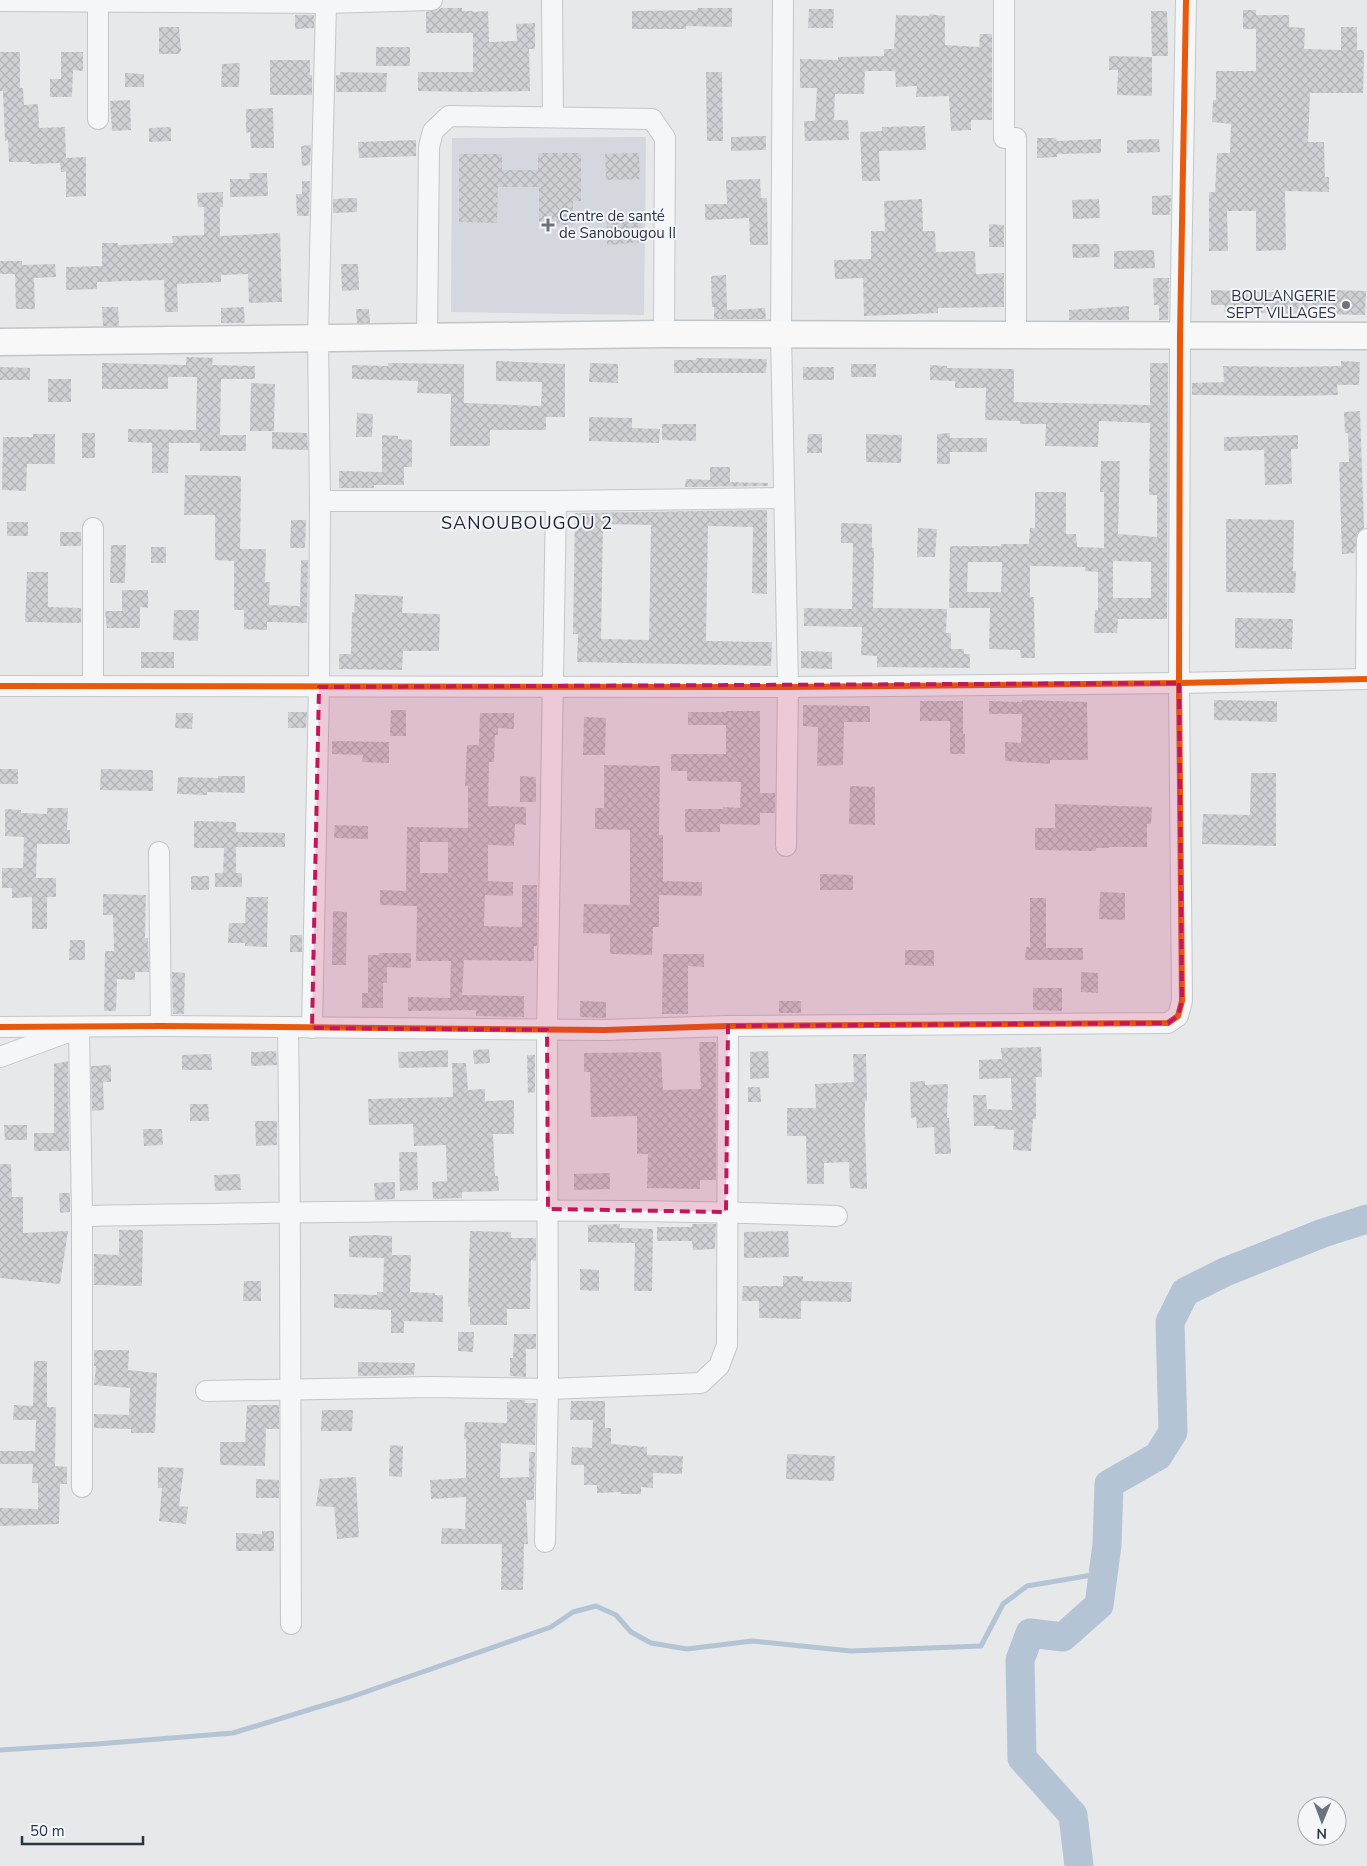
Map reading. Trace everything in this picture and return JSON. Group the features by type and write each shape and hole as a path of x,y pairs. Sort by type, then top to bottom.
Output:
{"main road":[{"path":"0,342 664,334 1367,336"}],"street":[{"path":"0,1 299,1 326,3 432,0"},
{"path":"552,0 552,117"},
{"path":"783,0 781,334 788,687 786,846"},
{"path":"1004,0 1004,138 1016,138 1016,334"},
{"path":"0,1027 161,1026 605,1030 728,1026 1168,1023 1178,1016 1182,1001 1179,683 1180,335 1186,0"},
{"path":"98,1 98,119"},
{"path":"312,1028 319,687 320,501 318,338 326,3"},
{"path":"427,338 429,146 433,131 448,116 652,119 665,138 664,334"},
{"path":"320,501 556,501 784,498"},
{"path":"546,1542 548,1389 547,1030 556,501"},
{"path":"93,528 93,686"},
{"path":"0,686 788,687 1366,679 1367,539"},
{"path":"159,852 161,1026"},
{"path":"206,1391 431,1387 548,1389 701,1383 719,1366 726,1345 728,1026"},
{"path":"288,1027 291,1213 289,1389 291,1624"},
{"path":"0,1058 79,1028"},
{"path":"79,1028 82,1216 82,1487"},
{"path":"82,1216 548,1209 836,1216"}],"highlighted area":[{"path":"1179,683 1182,1001 1178,1016 1168,1023 728,1026 726,1212 548,1209 547,1030 312,1028 319,687"}],"shaded area":[{"name":"Centre de santé de Sanobougou II","path":"646,137 644,315 451,312 452,138"}],"building":[{"path":"441,8 462,8 462,11 473,12 488,11 489,42 517,41 516,24 535,23 535,49 529,49 530,91 418,91 418,72 473,72 473,33 426,33 426,12"},
{"path":"698,8 732,8 732,27 686,26 686,29 632,29 632,11 697,10"},
{"path":"809,9 834,9 833,28 808,28"},
{"path":"1243,10 1256,10 1256,15 1289,15 1289,27 1305,28 1304,49 1341,50 1341,27 1357,27 1357,50 1364,50 1363,93 1310,93 1308,142 1324,142 1325,177 1329,177 1329,192 1285,191 1286,250 1256,251 1256,211 1227,211 1228,251 1209,251 1209,192 1215,192 1217,153 1230,153 1231,124 1212,122 1213,100 1216,100 1216,71 1256,71 1256,29 1243,29"},
{"path":"1151,11 1167,11 1168,56 1152,56"},
{"path":"929,14 945,16 945,45 979,47 980,34 992,34 992,120 971,120 971,130 951,131 949,96 916,97 917,86 896,87 895,71 865,71 864,94 835,94 834,120 848,120 849,140 805,141 804,121 815,121 817,88 800,88 800,59 838,60 838,57 884,56 884,49 894,49 896,15 929,16"},
{"path":"295,15 314,15 314,28 295,29"},
{"path":"159,27 179,27 181,50 179,54 159,54"},
{"path":"376,47 410,47 410,66 376,66"},
{"path":"0,52 20,52 20,88 23,88 24,105 38,104 39,128 65,127 66,158 86,157 86,196 66,197 66,172 61,172 60,163 30,164 30,162 9,162 8,140 5,141 3,91 0,91"},
{"path":"61,52 83,52 83,71 73,70 72,97 50,97 50,79 61,79"},
{"path":"1109,56 1152,57 1152,96 1117,95 1118,70 1109,70"},
{"path":"270,60 310,60 312,95 270,95"},
{"path":"240,63 239,87 221,87 222,64"},
{"path":"340,72 387,73 386,92 336,92 336,75 340,75"},
{"path":"706,72 722,72 723,141 707,141"},
{"path":"125,73 144,74 144,87 125,87"},
{"path":"130,100 131,130 112,131 110,101"},
{"path":"273,108 274,148 251,148 250,132 246,133 246,109"},
{"path":"925,126 926,150 879,151 880,181 862,181 860,132 882,131 882,127"},
{"path":"171,127 171,141 149,142 149,128"},
{"path":"766,136 766,150 731,151 731,137"},
{"path":"1037,138 1056,138 1057,141 1101,139 1101,153 1057,154 1057,157 1037,158"},
{"path":"1159,139 1160,152 1127,153 1127,140"},
{"path":"416,140 416,156 359,158 358,142"},
{"path":"311,145 310,165 302,166 301,146"},
{"path":"538,153 581,153 581,201 573,201 573,226 539,226 539,187 498,187 497,223 459,222 459,154 502,154 502,170 538,170"},
{"path":"639,153 640,179 606,180 605,154"},
{"path":"249,173 267,173 268,196 230,197 230,179 250,179"},
{"path":"760,179 761,198 767,198 768,245 750,245 749,218 705,220 705,204 727,204 726,180"},
{"path":"302,181 310,181 309,216 297,216 296,194 302,194"},
{"path":"223,192 223,207 220,207 220,236 280,233 282,302 249,303 248,274 221,275 221,282 177,284 178,312 165,312 164,280 97,282 97,289 66,290 66,267 102,266 102,243 118,243 118,245 173,243 172,236 204,235 204,207 198,207 197,193"},
{"path":"1171,195 1170,215 1152,215 1152,196"},
{"path":"357,198 357,212 333,213 333,199"},
{"path":"922,199 923,231 935,231 936,252 975,251 976,274 1004,273 1004,307 938,308 938,313 864,316 863,278 835,279 834,260 871,259 871,231 885,231 884,201"},
{"path":"1099,199 1100,218 1073,219 1072,200"},
{"path":"607,220 641,220 642,242 607,245"},
{"path":"989,224 1004,225 1004,247 989,247"},
{"path":"1072,244 1099,244 1100,257 1073,258"},
{"path":"1154,250 1155,268 1114,269 1114,251"},
{"path":"0,261 22,261 22,265 55,264 56,277 34,278 35,309 16,309 15,274 0,274"},
{"path":"341,264 358,264 359,290 342,291"},
{"path":"726,275 727,310 765,308 766,319 714,319 711,276"},
{"path":"1153,278 1169,278 1168,320 1159,320 1159,305 1154,305"},
{"path":"1295,289 1366,291 1365,315 1224,312 1225,305 1211,305 1211,290 1295,293"},
{"path":"1129,306 1129,320 1069,320 1069,310"},
{"path":"102,307 118,307 119,326 103,326"},
{"path":"244,307 245,323 221,323 221,308"},
{"path":"356,309 369,309 370,323 357,323"},
{"path":"186,357 213,358 212,365 255,366 255,379 221,379 220,435 246,435 246,451 200,451 200,443 169,443 168,473 152,473 152,443 128,442 128,429 196,430 197,377 168,377 168,389 102,389 102,363 186,365"},
{"path":"696,358 767,359 766,373 674,373 674,360 696,360"},
{"path":"496,361 565,364 565,417 546,417 546,430 490,430 490,446 450,446 451,394 417,393 418,381 352,379 352,365 388,366 388,363 464,364 464,403 541,406 542,382 496,381"},
{"path":"1341,361 1360,362 1359,385 1337,385 1338,395 1192,395 1192,383 1224,382 1223,366 1341,366"},
{"path":"590,363 618,364 618,383 589,382"},
{"path":"1150,363 1168,363 1167,619 1118,619 1117,633 1094,633 1095,610 1098,610 1098,572 1085,571 1085,567 1030,566 1030,597 1034,597 1035,658 1021,658 1020,650 989,649 990,608 949,608 950,546 1029,544 1030,528 1035,528 1035,492 1066,492 1066,534 1076,534 1077,547 1104,548 1104,492 1100,492 1101,461 1120,461 1118,534 1157,537 1157,495 1149,495 1150,423 1099,421 1098,447 1045,446 1046,424 1020,424 1020,421 985,420 986,388 955,388 955,381 930,380 930,365 947,366 947,368 1014,369 1014,402 1150,405","holes":["1113,561 1151,562 1151,598 1113,598","968,562 1002,562 1001,592 967,592"]},
{"path":"851,364 876,364 876,377 851,377"},
{"path":"0,367 30,368 30,380 0,380"},
{"path":"803,367 834,367 834,380 803,380"},
{"path":"48,379 71,379 71,402 48,402"},
{"path":"251,383 275,384 274,431 250,431"},
{"path":"1360,411 1364,528 1357,533 1355,553 1342,554 1339,462 1349,462 1348,433 1345,433 1344,412"},
{"path":"357,413 373,414 372,437 356,437"},
{"path":"589,417 632,418 632,428 660,429 659,443 589,441"},
{"path":"662,424 696,424 696,441 662,440"},
{"path":"272,432 307,433 308,450 272,449"},
{"path":"82,433 95,433 95,458 82,458"},
{"path":"950,433 950,438 987,438 987,452 950,452 950,464 937,464 937,434"},
{"path":"33,434 55,434 55,464 27,464 26,491 2,490 3,437 33,437"},
{"path":"808,434 822,434 822,453 807,453"},
{"path":"866,434 902,435 901,463 866,462"},
{"path":"382,435 398,436 398,439 412,440 412,467 404,467 404,485 374,485 374,488 339,488 339,471 382,472"},
{"path":"1298,435 1298,449 1291,449 1292,484 1265,485 1264,450 1224,451 1224,437"},
{"path":"710,467 730,467 730,482 768,483 768,486 685,487 686,479 710,480"},
{"path":"185,475 241,476 240,549 266,549 265,582 270,582 269,605 300,606 301,560 308,560 307,623 267,622 267,630 244,629 244,610 234,610 234,561 215,560 215,515 184,515"},
{"path":"767,510 767,594 752,593 753,527 708,526 706,641 772,642 771,666 577,662 578,634 573,634 575,513","holes":["603,524 651,525 649,640 601,639"]},
{"path":"1226,519 1294,520 1293,571 1296,571 1295,593 1226,592"},
{"path":"291,520 306,520 305,548 290,548"},
{"path":"7,522 28,522 28,536 7,536"},
{"path":"841,523 872,524 872,548 874,548 873,608 947,609 946,633 951,633 951,649 964,649 964,654 970,654 970,668 877,667 877,656 861,655 862,627 804,626 804,608 852,609 853,543 841,543"},
{"path":"918,528 937,529 935,557 917,557"},
{"path":"60,532 81,532 81,546 60,546"},
{"path":"111,545 126,545 125,583 110,583"},
{"path":"151,547 166,547 166,563 151,563"},
{"path":"27,572 48,572 48,607 81,608 81,623 25,622"},
{"path":"122,590 148,590 148,608 140,607 140,628 107,628 105,611 122,611"},
{"path":"355,594 403,596 402,613 440,614 439,651 403,651 402,670 339,669 339,654 351,654 352,612 354,613"},
{"path":"174,610 199,610 198,641 173,640"},
{"path":"1235,618 1293,619 1292,649 1235,648"},
{"path":"801,651 832,652 832,669 801,668"},
{"path":"141,652 174,652 174,668 141,668"},
{"path":"1022,700 1087,702 1088,760 1050,760 1050,764 1005,761 1005,742 1021,743 1022,714 989,714 989,701 1022,702"},
{"path":"1214,700 1277,701 1277,722 1214,720"},
{"path":"920,701 963,701 965,754 950,754 949,721 920,721"},
{"path":"803,705 870,706 870,722 844,722 843,765 817,766 818,727 803,726"},
{"path":"391,710 406,710 406,736 390,736"},
{"path":"760,711 760,793 775,793 775,813 760,813 760,825 720,824 720,832 685,832 685,809 740,808 741,782 687,781 687,771 671,771 671,754 726,754 726,725 688,725 688,712"},
{"path":"288,712 307,712 306,728 288,728"},
{"path":"176,713 193,713 192,729 175,728"},
{"path":"480,713 514,713 514,729 498,728 498,735 495,735 494,762 489,762 488,806 526,807 526,825 515,824 514,846 488,845 488,881 513,882 513,896 485,895 484,926 522,927 522,885 537,885 537,946 534,946 534,961 464,960 462,995 524,996 524,1017 476,1016 476,1010 408,1011 408,997 450,998 451,961 416,961 417,906 380,905 380,890 406,891 407,827 468,828 468,786 465,786 467,745 479,745","holes":["420,842 448,842 448,873 420,873"]},
{"path":"584,717 606,718 605,755 583,755"},
{"path":"332,741 389,742 389,763 362,762 363,755 332,754"},
{"path":"604,765 660,766 659,835 663,835 663,881 702,882 702,896 659,895 659,927 653,927 652,955 610,954 610,934 583,933 584,904 630,905 630,830 595,829 595,808 604,808"},
{"path":"0,769 18,769 18,784 0,784"},
{"path":"101,769 153,770 153,791 100,790"},
{"path":"1251,773 1276,773 1276,846 1202,844 1203,814 1250,814"},
{"path":"218,776 245,776 245,793 207,792 207,795 177,794 178,777 218,778"},
{"path":"520,776 536,777 536,802 520,802"},
{"path":"850,786 875,787 875,825 849,824"},
{"path":"1055,804 1152,807 1151,824 1147,824 1147,847 1096,848 1096,851 1035,850 1035,828 1055,828"},
{"path":"47,808 68,808 67,830 70,830 70,844 37,844 36,878 56,878 56,897 47,897 47,929 32,929 32,897 12,898 12,888 2,888 2,868 23,868 24,837 5,836 5,809 21,810 21,813 47,814"},
{"path":"194,821 236,822 236,832 285,833 285,847 236,847 236,873 242,873 242,887 215,887 215,873 223,873 224,848 194,848"},
{"path":"335,825 368,826 368,839 334,838"},
{"path":"820,874 853,875 853,890 820,890"},
{"path":"191,876 209,876 209,890 191,890"},
{"path":"1100,892 1125,893 1125,920 1099,919"},
{"path":"103,894 146,895 145,938 148,938 149,972 135,972 135,980 117,979 116,1011 104,1011 105,951 114,951 113,915 103,915"},
{"path":"246,897 268,897 267,947 245,946 245,943 228,943 229,923 245,923"},
{"path":"1030,898 1046,898 1046,948 1083,948 1083,960 1025,960 1026,947 1030,947"},
{"path":"333,911 347,912 346,965 332,965"},
{"path":"290,935 302,935 302,952 290,952"},
{"path":"70,940 85,940 85,960 69,960"},
{"path":"905,950 934,950 934,966 905,965"},
{"path":"379,953 411,953 411,968 387,967 387,983 383,983 383,1008 362,1008 362,993 368,993 368,955 379,955"},
{"path":"663,954 704,954 704,967 688,966 688,1014 662,1014"},
{"path":"172,972 185,973 184,1014 173,1014"},
{"path":"1081,972 1098,973 1098,993 1081,992"},
{"path":"1033,988 1062,988 1062,1011 1033,1010"},
{"path":"580,1001 606,1002 606,1018 580,1017"},
{"path":"779,1001 801,1001 801,1013 779,1013"},
{"path":"699,1042 716,1042 716,1180 700,1180 700,1189 647,1188 648,1154 637,1154 637,1116 591,1117 590,1072 584,1072 584,1053 661,1052 663,1090 701,1089"},
{"path":"1041,1047 1042,1077 1036,1077 1036,1119 1033,1119 1031,1151 1013,1150 1014,1130 994,1129 995,1126 974,1126 973,1095 986,1095 987,1109 1012,1110 1011,1078 979,1079 979,1060 1002,1059 1001,1048"},
{"path":"489,1049 490,1063 474,1064 473,1050"},
{"path":"448,1050 448,1067 399,1068 398,1052"},
{"path":"276,1051 277,1065 251,1066 251,1052"},
{"path":"768,1051 769,1078 750,1079 750,1052"},
{"path":"211,1054 212,1070 182,1070 182,1055"},
{"path":"853,1054 866,1054 867,1101 865,1101 865,1131 867,1189 850,1188 849,1162 824,1163 824,1184 807,1184 806,1136 787,1136 787,1108 816,1108 815,1084 854,1082"},
{"path":"527,1055 535,1055 535,1092 528,1093"},
{"path":"68,1061 69,1151 34,1151 34,1133 54,1133 54,1064"},
{"path":"452,1063 466,1063 468,1090 485,1089 485,1101 514,1100 514,1134 493,1134 495,1176 498,1176 499,1191 462,1192 462,1198 433,1199 432,1182 447,1181 446,1145 414,1146 413,1124 369,1125 368,1099 453,1097"},
{"path":"111,1065 111,1082 103,1082 104,1110 92,1111 91,1066"},
{"path":"925,1081 925,1085 948,1084 947,1118 949,1118 951,1154 935,1154 934,1127 917,1128 916,1117 911,1118 910,1082"},
{"path":"748,1087 760,1087 761,1102 748,1102"},
{"path":"190,1104 208,1104 209,1121 190,1121"},
{"path":"255,1121 277,1121 277,1145 256,1146"},
{"path":"4,1125 27,1125 27,1140 5,1140"},
{"path":"143,1129 162,1129 163,1145 144,1146"},
{"path":"399,1152 417,1152 418,1190 400,1191"},
{"path":"0,1164 11,1164 12,1197 23,1197 23,1233 68,1231 60,1284 0,1278"},
{"path":"610,1173 610,1189 574,1190 574,1174"},
{"path":"240,1174 241,1190 215,1191 214,1175"},
{"path":"395,1182 395,1199 375,1200 374,1183"},
{"path":"59,1193 70,1193 70,1212 60,1213"},
{"path":"620,1224 620,1228 653,1229 652,1291 634,1291 635,1243 588,1242 588,1225"},
{"path":"692,1224 716,1224 715,1249 693,1250 692,1241 657,1241 657,1227 692,1227"},
{"path":"119,1230 143,1230 142,1286 94,1285 94,1254 119,1255"},
{"path":"470,1231 511,1232 511,1238 536,1238 536,1261 531,1260 530,1309 507,1309 507,1325 470,1325 470,1307 468,1307"},
{"path":"788,1231 789,1257 744,1258 744,1232"},
{"path":"349,1236 392,1236 392,1255 411,1255 410,1292 443,1295 443,1322 404,1321 404,1333 391,1333 391,1310 334,1308 334,1294 377,1295 377,1292 383,1292 384,1258 349,1257"},
{"path":"580,1269 599,1270 599,1291 580,1290"},
{"path":"783,1276 803,1276 803,1281 852,1282 851,1302 801,1301 801,1319 759,1318 759,1301 742,1301 743,1286 783,1286"},
{"path":"244,1281 261,1281 261,1301 243,1301"},
{"path":"458,1332 474,1332 473,1352 458,1351"},
{"path":"514,1334 536,1334 536,1349 526,1349 526,1377 510,1376 510,1358 513,1358"},
{"path":"94,1350 129,1350 128,1370 157,1373 155,1433 131,1433 131,1429 94,1428 94,1414 129,1415 130,1388 94,1385 96,1366 94,1366"},
{"path":"34,1361 47,1361 47,1407 56,1407 55,1466 67,1467 67,1484 60,1484 59,1524 0,1526 0,1508 38,1509 38,1483 32,1483 33,1464 0,1464 0,1451 35,1451 36,1420 13,1420 14,1405 33,1406"},
{"path":"358,1362 415,1363 414,1375 358,1376"},
{"path":"510,1400 525,1400 525,1403 536,1403 535,1445 501,1443 500,1478 529,1477 529,1452 535,1452 534,1500 526,1500 528,1544 524,1544 523,1590 501,1590 502,1544 441,1544 442,1528 465,1529 466,1497 431,1499 430,1480 466,1478 465,1422 507,1423 507,1402 510,1402"},
{"path":"571,1401 605,1401 605,1428 611,1428 611,1444 647,1447 647,1455 683,1456 682,1474 653,1473 653,1488 641,1487 641,1494 621,1494 621,1492 597,1493 597,1485 584,1485 584,1465 571,1465 572,1447 592,1448 593,1420 570,1420"},
{"path":"247,1405 279,1405 279,1429 266,1429 265,1466 220,1465 220,1442 245,1442"},
{"path":"322,1410 353,1410 352,1431 321,1431"},
{"path":"390,1445 403,1446 402,1477 389,1476"},
{"path":"787,1454 835,1456 834,1481 786,1479"},
{"path":"158,1467 184,1468 179,1506 188,1507 186,1524 159,1521 162,1488 158,1488"},
{"path":"356,1477 359,1537 337,1539 334,1507 316,1506 320,1479"},
{"path":"256,1479 279,1480 279,1498 256,1498"},
{"path":"262,1531 274,1531 274,1551 236,1551 236,1533 262,1534"}],"waterway":[{"path":"1079,1866 1073,1815 1022,1758 1020,1660 1030,1633 1063,1637 1099,1605 1107,1545 1109,1484 1158,1456 1173,1432 1170,1322 1185,1292 1225,1272 1323,1233 1367,1219"},
{"path":"0,1750 233,1733 351,1697 551,1627 573,1612 596,1606 616,1615 631,1632 651,1643 687,1649 752,1641 851,1651 981,1646 1003,1604 1027,1586 1104,1573"}],"cycle path":[{"path":"0,1027 161,1026 605,1030 728,1026 1168,1023 1178,1016 1182,1001 1179,683 1180,335 1186,0"},
{"path":"0,686 788,687 1367,679"}],"place":[{"name":"Centre de santé de Sanobougou II","path":"548,225"},
{"name":"BOULANGERIE SEPT VILLAGES","path":"1346,305"}],"district":[{"name":"SANOUBOUGOU 2","path":"527,523"}]}
